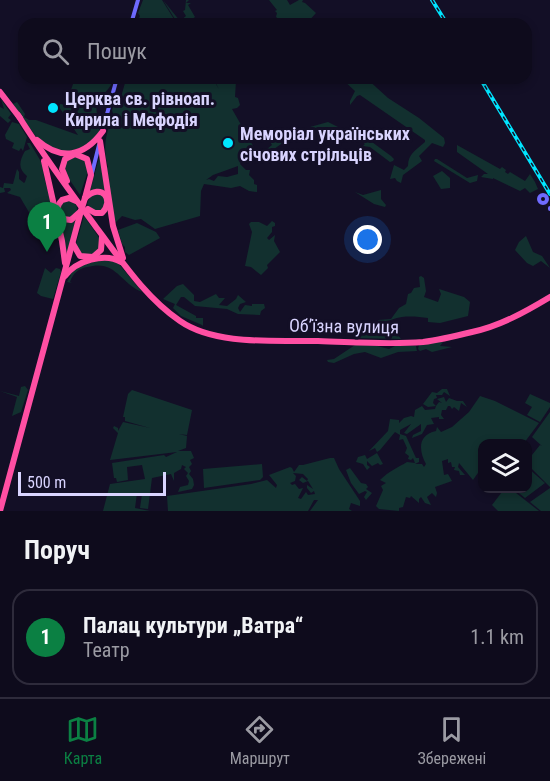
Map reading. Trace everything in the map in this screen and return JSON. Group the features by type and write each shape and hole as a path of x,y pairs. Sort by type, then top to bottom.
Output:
{"highway":[{"path":"0,92 123,261"},
{"path":"18,115 41,152 123,261"},
{"path":"37,140 48,150 67,153 87,147 103,131"},
{"path":"100,141 113,226 123,261"},
{"path":"41,152 50,180 66,270"},
{"path":"0,511 73,242 84,210 91,175 87,159 72,154 65,159 62,166 67,181"},
{"path":"84,210 102,213 107,206 102,192 96,190 85,198"},
{"path":"77,201 69,198 62,200 58,208 63,219 71,220 84,210"},
{"path":"73,242 80,256 93,257 99,255 102,248 101,234"},
{"path":"63,278 74,267 85,262 113,258 123,261"},
{"name":"Обʼїзна вулиця","path":"123,261 137,281 181,322 228,338 359,343 426,341 474,332 515,317 550,297"}],"main road":[{"path":"133,18 138,0"},
{"path":"91,175 115,84"},
{"path":"545,202 550,209"}],"green space":[{"path":"143,0 162,0 173,18 139,18 138,13"},
{"path":"163,0 178,18 174,18"},
{"path":"186,0 189,0 186,3 191,3 188,5 195,17 184,18 186,16 183,11"},
{"path":"269,0 287,0 290,5 303,0 302,2 316,13 311,18 277,18 275,11 277,10"},
{"path":"73,84 112,84 98,103 97,115 101,122 98,136 85,147 63,152 39,141 13,104 17,102 25,114 24,117 29,120 36,120 78,135 59,107 60,104 67,105 67,92 70,93"},
{"path":"125,84 216,84 219,89 216,84 236,84 235,97 238,98 240,105 232,109 256,151 243,159 240,164 246,170 250,170 249,175 257,185 257,192 240,186 231,188 204,184 201,191 200,216 155,229 141,219 135,220 122,216 116,222 114,221 106,168 108,167 106,137 112,118 114,118 112,110 117,96 121,97","holes":["238,166 238,174 227,177 218,176 214,181 206,180"]},
{"path":"347,84 373,84 388,98 444,138 443,147 432,143 419,156 422,161 403,175 401,183 395,178 390,179 394,165 404,170 408,166 411,155 425,140 360,95 350,105 355,91"},
{"path":"1,99 11,114 8,118 11,120 8,123 0,116 0,107 4,109"},
{"path":"12,122 19,124 27,137 23,151 21,148 19,151 12,148 14,143 6,139 5,135"},
{"path":"328,122 352,134 361,134 391,156 393,161 390,162 370,147 363,146 365,144 357,138 334,127 314,128 310,130 313,136 308,130 310,127"},
{"path":"264,129 275,142 296,134 299,136 287,141 287,144 281,144 263,157 261,154 272,145 268,138 260,138 264,135"},
{"path":"27,143 30,143 43,165 58,230 56,234 43,221 43,228 40,231 20,197 7,193 11,190 10,188 4,188 5,192 0,193 0,187 3,188 4,183 13,184 17,169 19,179 25,182 27,176 20,165 25,151 30,149"},
{"path":"457,145 525,181 530,174 538,189 530,193 525,188 520,191 493,178 481,177 488,174 457,152"},
{"path":"101,151 106,191 98,189 90,191"},
{"path":"69,157 83,157 89,168 80,195 65,173 63,166"},
{"path":"437,159 467,178 478,175 477,181 470,183 434,161"},
{"path":"442,171 450,178 450,188 441,189 433,176"},
{"path":"381,190 381,199 385,207 374,204 355,192 363,195"},
{"path":"91,193 102,194 106,204 101,212 92,210 87,204"},
{"path":"68,200 74,203 77,209 74,215 68,218 62,215 59,209 62,203"},
{"path":"84,216 100,239 99,253 83,256 76,244"},
{"path":"60,219 76,220 67,254"},
{"path":"272,221 275,226 272,227 272,232 267,238 269,240 275,235 274,241 280,252 261,275 251,267 245,266 252,232 249,224 259,222 267,226"},
{"path":"137,223 156,232 160,238 129,255 125,252 118,230"},
{"path":"526,236 533,252 542,256 550,268 541,261 533,266 527,263 515,250"},
{"path":"109,259 118,263 142,292 105,266 97,265 81,269 73,276 70,282 72,283 67,282 71,275 69,274 84,264"},
{"path":"45,268 51,273 56,268 61,272 53,299 37,293"},
{"path":"419,277 424,278 426,291 424,297 438,302 441,294 439,289 464,297 470,302 468,316 440,323 428,322 428,318 412,317 378,321 391,319 399,308 406,304 408,294 414,288 420,287"},
{"path":"183,284 194,295 194,301 200,302 216,294 219,298 225,298 219,305 227,306 238,295 246,302 240,304 238,308 240,312 245,305 264,304 265,308 260,315 238,314 227,309 195,306 181,297 176,305 196,318 203,318 203,326 181,316 173,308 175,304 163,299 177,286"},
{"path":"355,329 360,333 372,331 382,335 386,330 394,330 401,339 360,338 355,334"},
{"path":"443,342 440,346 452,347 432,352 418,349 419,345"},
{"path":"355,345 389,349 395,346 416,346 417,351 398,352 381,358 365,352 334,363 328,362 327,360 334,359"},
{"path":"25,386 28,390 21,412 12,416 17,397 0,391 19,396 21,387"},
{"path":"442,389 447,389 450,396 444,392 442,395 436,395 437,398 433,403 436,406 428,407 423,404 432,392 437,393"},
{"path":"132,390 192,410 187,435 179,434 187,436 186,448 178,451 191,451 194,458 190,460 192,464 189,467 191,471 189,474 194,485 192,489 178,492 180,487 188,485 189,481 186,476 188,473 184,469 186,467 182,465 181,469 174,473 174,481 171,474 152,478 148,509 140,508 142,494 137,493 135,508 150,511 103,511 110,484 145,479 142,465 127,467 128,480 117,482 114,478 112,463 164,455 166,457 177,452 110,460 118,433 113,428 114,426 118,428 118,431 123,422 150,428 125,421 123,417 128,394"},
{"path":"530,394 550,403 550,407 540,422 527,415 532,407 525,403"},
{"path":"480,396 539,423 527,439 478,439 478,473 473,480 459,463 458,467 465,475 460,475 459,471 454,470 455,467 452,467 451,462 448,463 448,459 442,461 444,475 448,474 452,481 435,487 436,497 432,493 427,497 431,505 425,503 421,497 419,503 411,496 406,497 399,511 379,509 376,506 383,490 381,486 386,483 380,480 407,462 415,463 413,458 408,459 403,439 399,440 400,435 395,432 380,450 377,452 375,448 369,451 388,431 390,419 399,420 399,423 404,418 414,417 415,410 422,406 425,410 435,409 439,402 442,403 437,399 444,397 446,402 449,398 463,401 467,407 461,403 459,411 448,406 446,410 442,410 441,415 444,419 431,418 434,424 427,425 422,434 412,438 421,431 421,424 407,434 404,433 411,424 400,430 400,434 406,436 416,458 419,458 419,462 415,464 422,464 424,467 426,464 421,444 425,436 436,431 437,427 441,432 452,427 469,412"},
{"path":"550,412 550,487 532,469 532,455 540,445 542,446 532,437"},
{"path":"377,453 383,464 378,463 372,466 367,461 370,467 367,470 363,464 356,462 358,457 365,455 367,459"},
{"path":"334,458 360,501 360,506 351,503 349,509 352,511 310,511 318,500 314,500 308,511 168,511 167,496 267,480 276,488 277,485 269,475 290,467 294,472 299,465","holes":["293,473 303,474 308,479 307,481 302,477 299,480 303,483 308,481 313,489 307,485 307,488 315,494 308,495 306,492 301,499 298,498 303,488 299,489 295,484 290,483 295,481 296,476"]},
{"path":"262,464 263,477 260,480 204,488 203,469"},
{"path":"350,468 361,483 366,484 368,487 366,489 372,493 366,500 364,497 367,492 359,494 351,483 346,470"},
{"path":"532,472 545,483 532,493"},
{"path":"550,488 550,511 541,511 530,502"},
{"path":"501,493 516,493 539,511 498,511 492,505"},
{"path":"519,493 532,493 525,498"}],"railway":[{"path":"432,0 443,18"},
{"path":"484,84 550,194"}],"place":[{"name":"Церква св. рівноап. Кирила і Мефодія","path":"53,108"},
{"name":"Меморіал українських січових стрільців","path":"228,143"},
{"name":"Палац культури „Ватра“","path":"47,252"}]}
